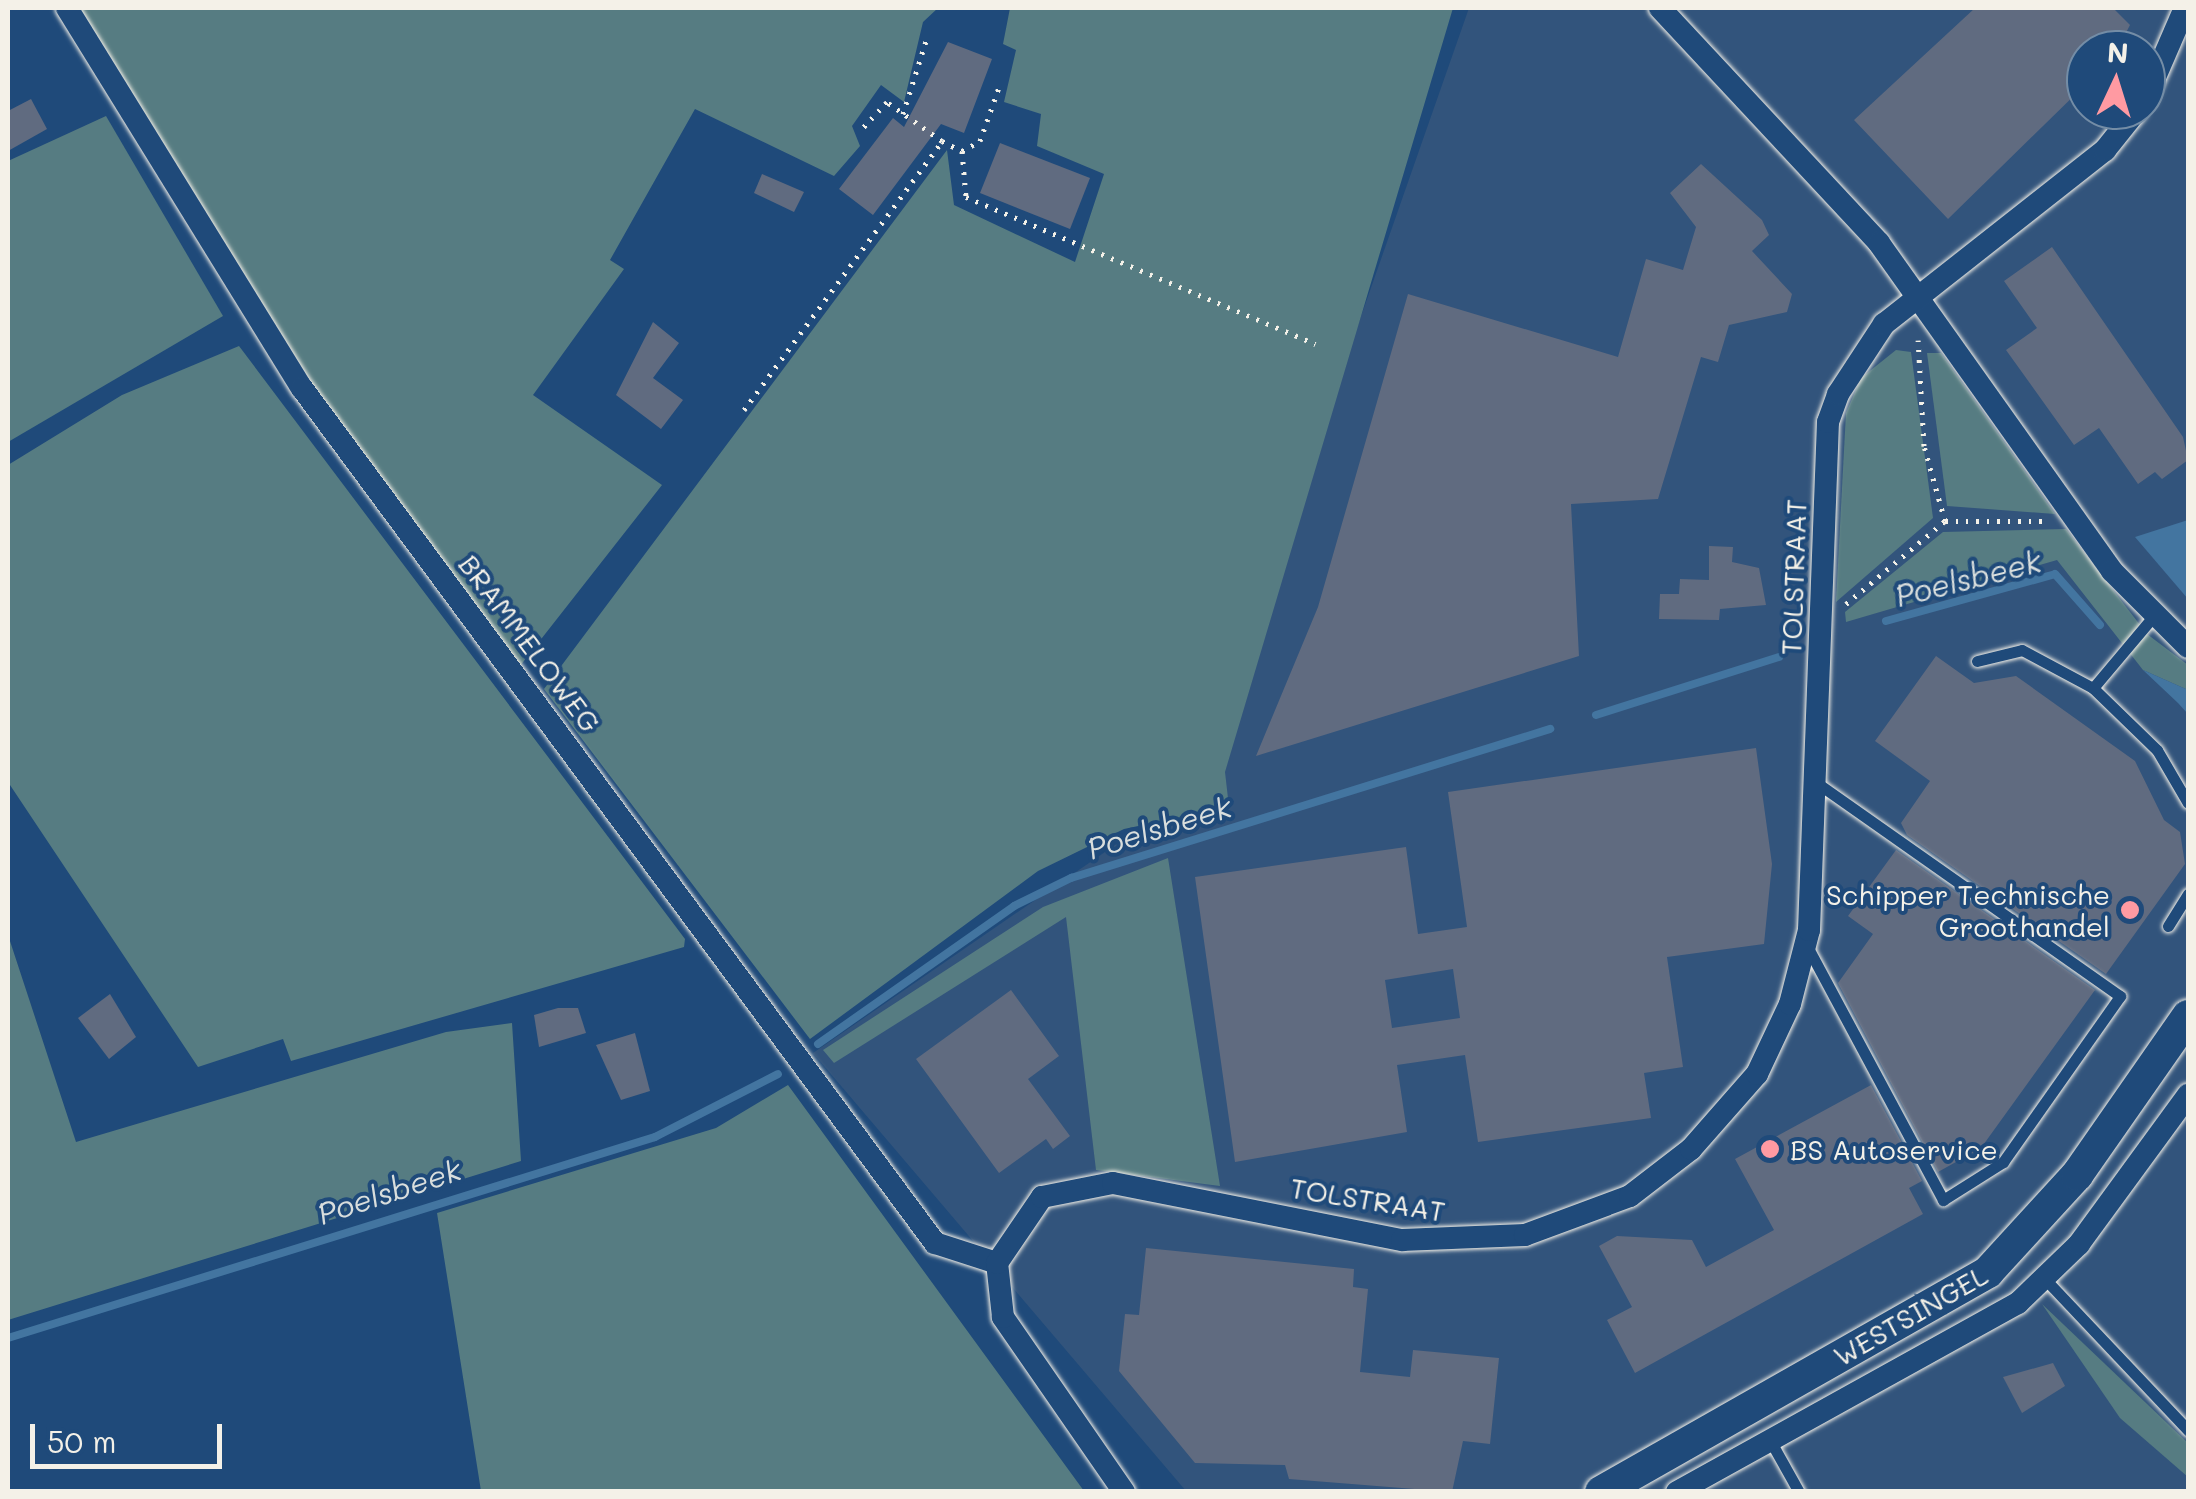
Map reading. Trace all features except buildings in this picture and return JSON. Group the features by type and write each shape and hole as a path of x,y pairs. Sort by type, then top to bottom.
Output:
{"main road":[{"name":"WESTSINGEL","path":"1601,1492 1988,1272 2077,1175 2188,1016"}],"street":[{"name":"BRAMMELOWEG","path":"67,8 302,388 935,1243 997,1263"},
{"path":"1660,8 1919,292 2078,521 2152,618 2188,647"},
{"path":"2166,53 2186,8"},
{"name":"TOLSTRAAT","path":"997,1263 1029,1206 1085,1183 1402,1240 1476,1242 1570,1224 1660,1174 1738,1098 1782,1022 1806,945 1816,783 1828,422 1857,360 1919,292 2105,150 2120,130"},
{"name":"WESTSINGEL","path":"1676,1492 1984,1327 2044,1280 2188,1095"},
{"path":"997,1263 1011,1336 1124,1492"}],"lane":[{"path":"2092,688 2152,618"},
{"path":"1978,661 2022,650 2092,688 2157,750 2188,803"},
{"path":"1806,945 1943,1200 2002,1162 2120,996 1816,783"},
{"path":"2168,926 2188,894"},
{"path":"2044,1280 2188,1430"},
{"path":"1771,1442 1799,1492"}],"path":[{"path":"903,114 927,38"},
{"path":"962,151 980,142 999,86"},
{"path":"862,130 887,102 962,151"},
{"path":"744,410 942,140"},
{"path":"962,151 966,197 1315,344"},
{"path":"1919,292 1917,390 1945,520"},
{"path":"1822,622 1945,520 2078,521"}],"shaded area":[{"path":"1469,8 2188,8 2188,1491 1186,1491 813,1053 1195,790"},
{"path":"2188,520 2188,599 2135,537"},
{"path":"2143,670 2188,690 2188,714 2178,703"}],"green space":[{"path":"71,8 938,8 923,22 904,102 881,85 852,126 860,146 834,176 695,109 610,260 624,269 533,395 662,485 520,666 297,371"},
{"path":"1010,8 1453,8 1225,772 1229,807 1124,829 1038,871 810,1039 544,689 947,150 954,205 1075,262 1104,174 1037,146 1041,114 1004,102 1016,50 1003,44"},
{"path":"106,116 223,316 8,442 8,161"},
{"path":"239,346 685,939 684,947 291,1061 283,1039 198,1067 8,782 8,465 122,395"},
{"path":"1896,350 1911,352 1933,518 1836,602 1846,413 1861,378"},
{"path":"1927,353 1941,353 2055,514 1947,506"},
{"path":"2066,529 2147,634 2188,665 2188,690 2143,670 2057,560 1846,622 1845,612 1943,532"},
{"path":"1168,858 1220,1186 1096,1170 1066,917 834,1063 823,1050 1043,907"},
{"path":"8,935 76,1142 446,1032 512,1023 521,1161 8,1320"},
{"path":"788,1085 1084,1491 481,1491 437,1213 716,1128"},
{"path":"2042,1304 2188,1443 2188,1477 2120,1418"}],"waterway":[{"name":"Poelsbeek","path":"1886,621 2055,574 2100,625"},
{"name":"Poelsbeek","path":"1596,715 1779,657"},
{"name":"Poelsbeek","path":"818,1044 1014,906 1071,878 1550,729"},
{"name":"Poelsbeek","path":"8,1338 655,1137 778,1074"}],"place":[{"name":"Schipper Technische Groothandel","path":"2130,910"},
{"name":"BS Autoservice","path":"1770,1149"}]}
